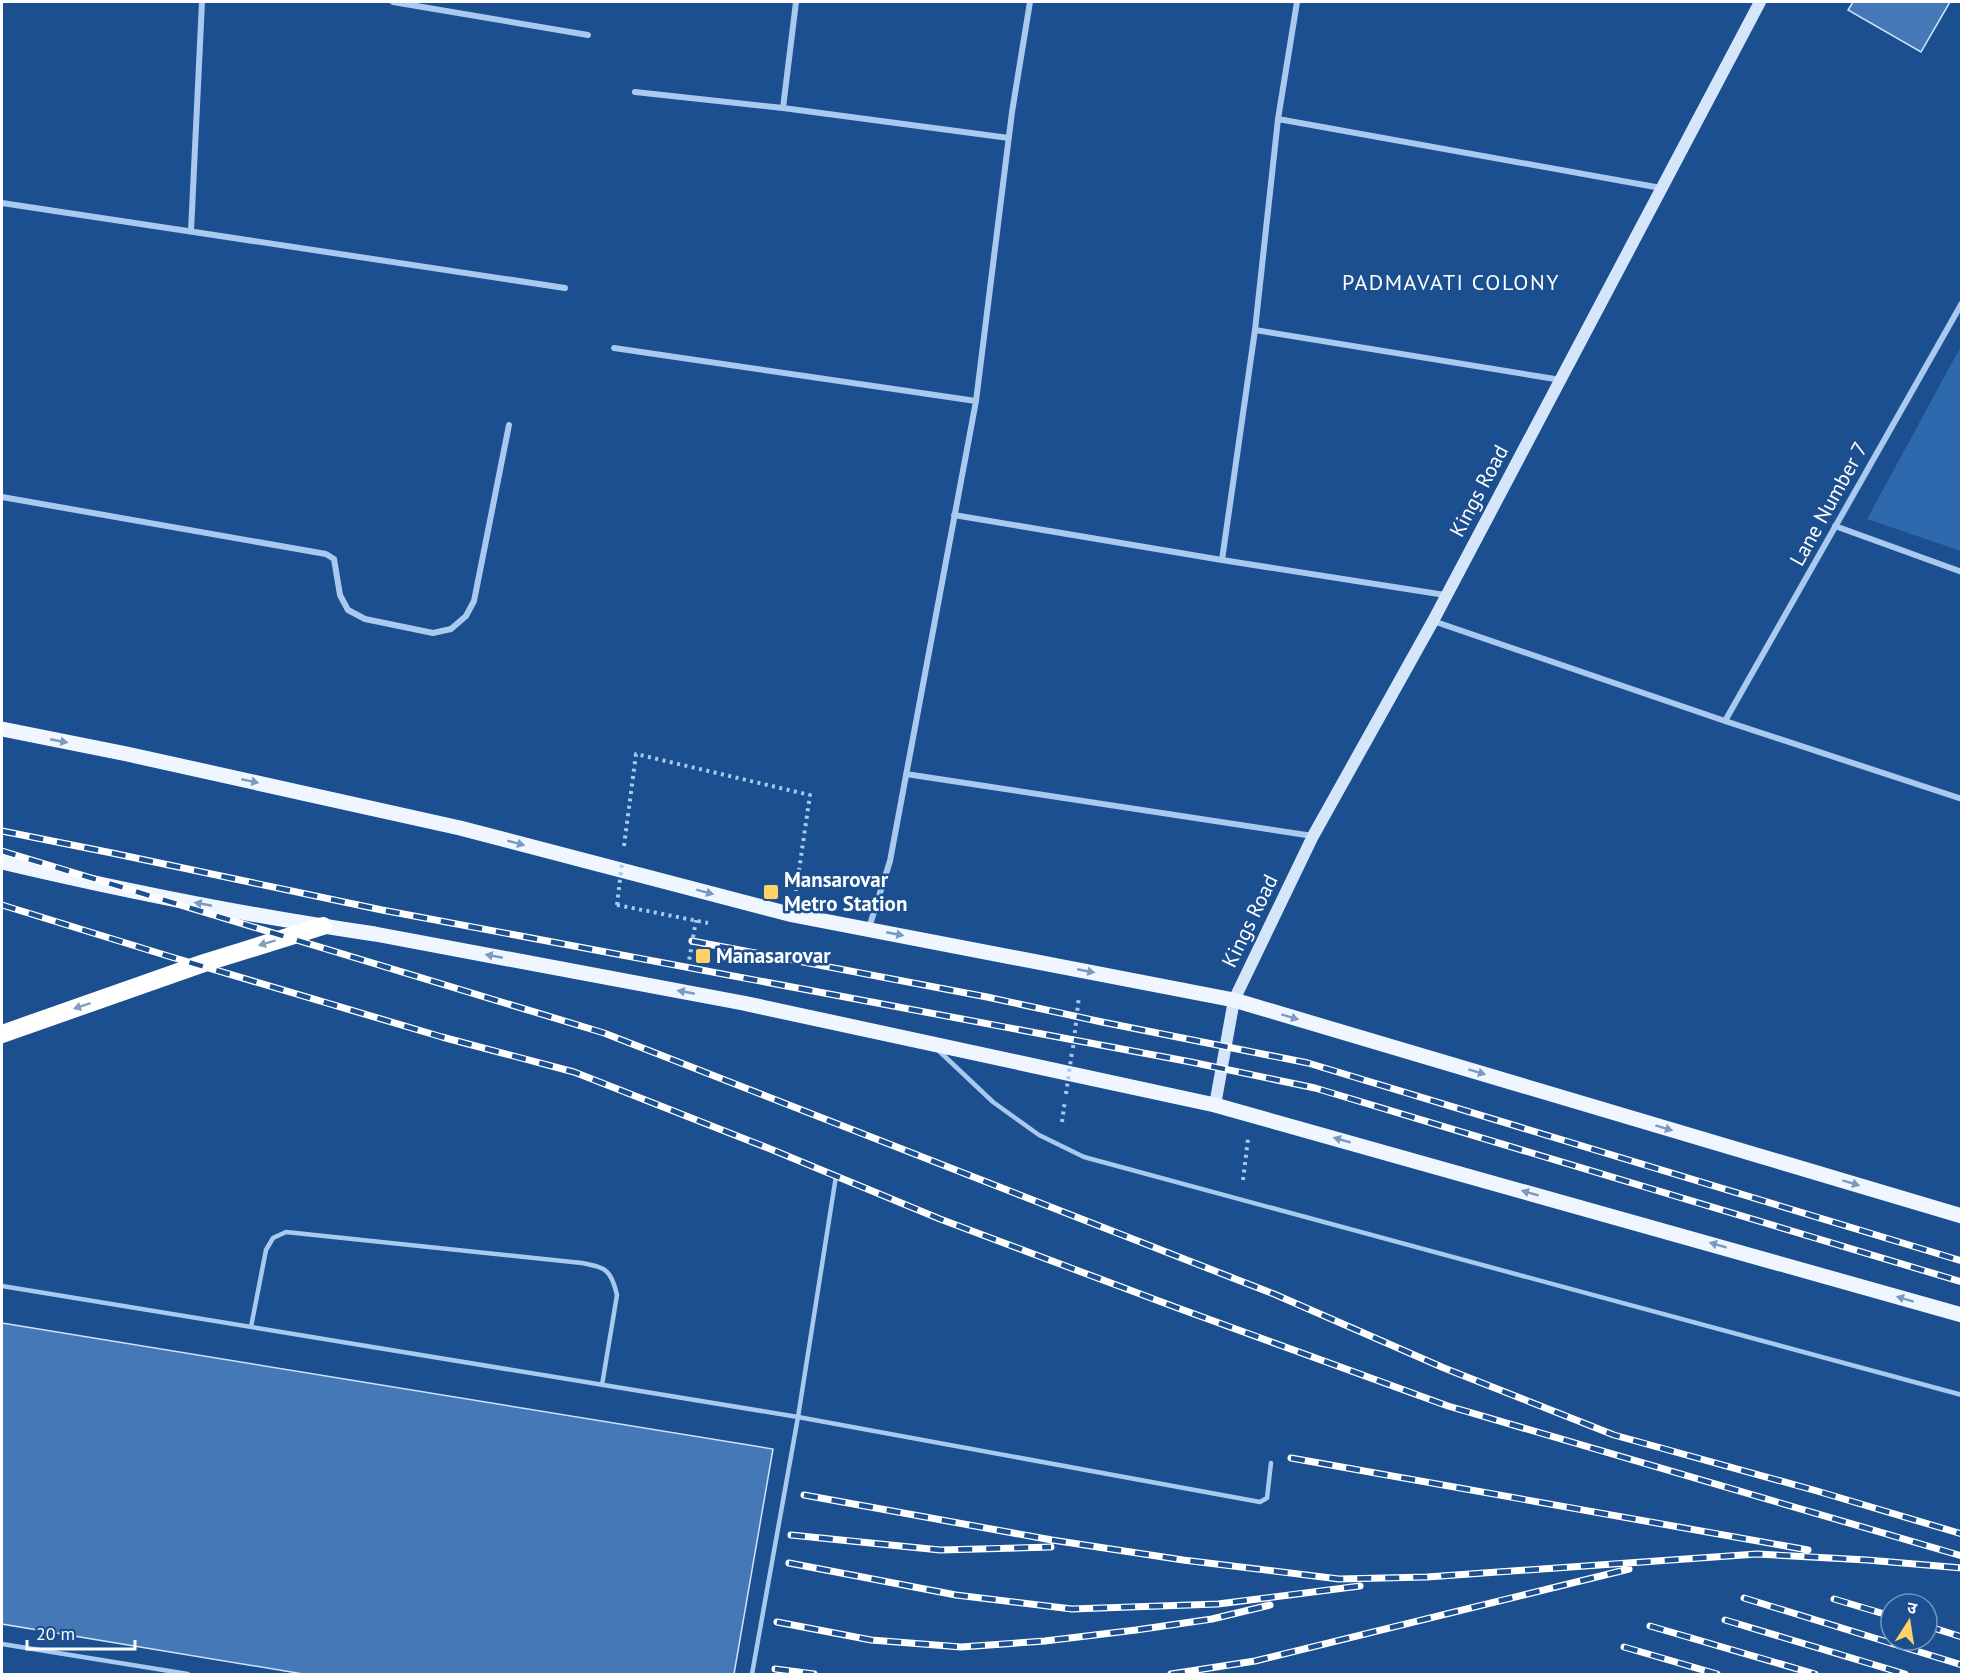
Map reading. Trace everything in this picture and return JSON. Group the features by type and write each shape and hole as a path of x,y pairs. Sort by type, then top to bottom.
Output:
{"highway":[{"path":"2,1034 204,963 322,926"}],"main road":[{"path":"2,729 127,754 460,828 793,915 1234,1000 1962,1216"},
{"path":"2,862 98,884 732,1000 1215,1105 1962,1315"}],"street":[{"path":"191,231 202,2"},
{"path":"393,2 588,35"},
{"path":"783,108 796,2"},
{"path":"869,929 890,861 976,401 1009,138 1030,2"},
{"path":"1222,560 1255,330 1278,119 1297,2"},
{"name":"Kings Road","path":"1215,1105 1234,1000 1313,836 1433,621 1760,2"},
{"path":"635,92 783,108 1009,138"},
{"path":"1278,119 1662,188"},
{"path":"2,203 565,288"},
{"name":"Lane Number 7","path":"1725,721 1962,303"},
{"path":"1255,330 1561,380"},
{"path":"614,348 976,401"},
{"path":"2,497 326,554 334,559 340,595 348,610 365,619 433,633 451,629 466,616 474,601 508,426"},
{"path":"954,515 1445,595"},
{"path":"1835,526 1962,572"},
{"path":"1433,621 1962,799"},
{"path":"906,774 1313,836"}],"lane":[{"path":"930,1043 993,1102 1039,1135 1084,1157 1962,1395"},
{"path":"752,1674 798,1417 836,1176"},
{"path":"251,1327 266,1250 273,1238 286,1232 582,1263 603,1268 613,1280 616,1295 602,1385"},
{"path":"2,1286 798,1417 1260,1502 1267,1498 1271,1463"},
{"path":"2,1644 188,1674"}],"path":[{"path":"617,905 636,754 810,795 793,915"},
{"path":"688,967 696,920"},
{"path":"1060,1131 1072,1052"},
{"path":"1232,1178 1243,1181 1251,1115"}],"shaded area":[{"path":"1961,346 1961,551 1867,519"}],"building":[{"path":"1853,2 1950,2 1921,52 1848,10"},
{"path":"2,1323 773,1449 734,1674 303,1674 2,1624"}],"railway":[{"path":"2,831 382,910 1191,1062 1315,1088 1962,1282"},
{"path":"2,851 604,1033 1274,1294 1444,1368 1614,1435 1962,1534"},
{"path":"2,905 442,1037 574,1072 940,1219 1448,1406 1962,1556"},
{"path":"692,941 987,997 1308,1063 1962,1261"},
{"path":"1291,1458 1808,1550"},
{"path":"804,1495 1052,1540 1183,1560 1339,1579 1427,1577 1757,1554 1962,1568"},
{"path":"791,1535 940,1550 1051,1547"},
{"path":"789,1563 956,1595 1072,1609 1218,1604 1360,1586"},
{"path":"1171,1674 1255,1661 1629,1569"},
{"path":"1744,1598 1962,1665"},
{"path":"1834,1599 1879,1612"},
{"path":"777,1622 871,1640 961,1647 1045,1641 1136,1630 1212,1619 1270,1605"},
{"path":"1725,1620 1905,1674"},
{"path":"1650,1626 1815,1674"},
{"path":"1939,1630 1962,1637"},
{"path":"1624,1647 1717,1674"},
{"path":"775,1669 814,1674"}],"place":[{"name":"Mansarovar Metro Station","path":"771,892"},
{"name":"Manasarovar","path":"703,956"}],"district":[{"name":"PADMAVATI COLONY","path":"1451,282"}]}
